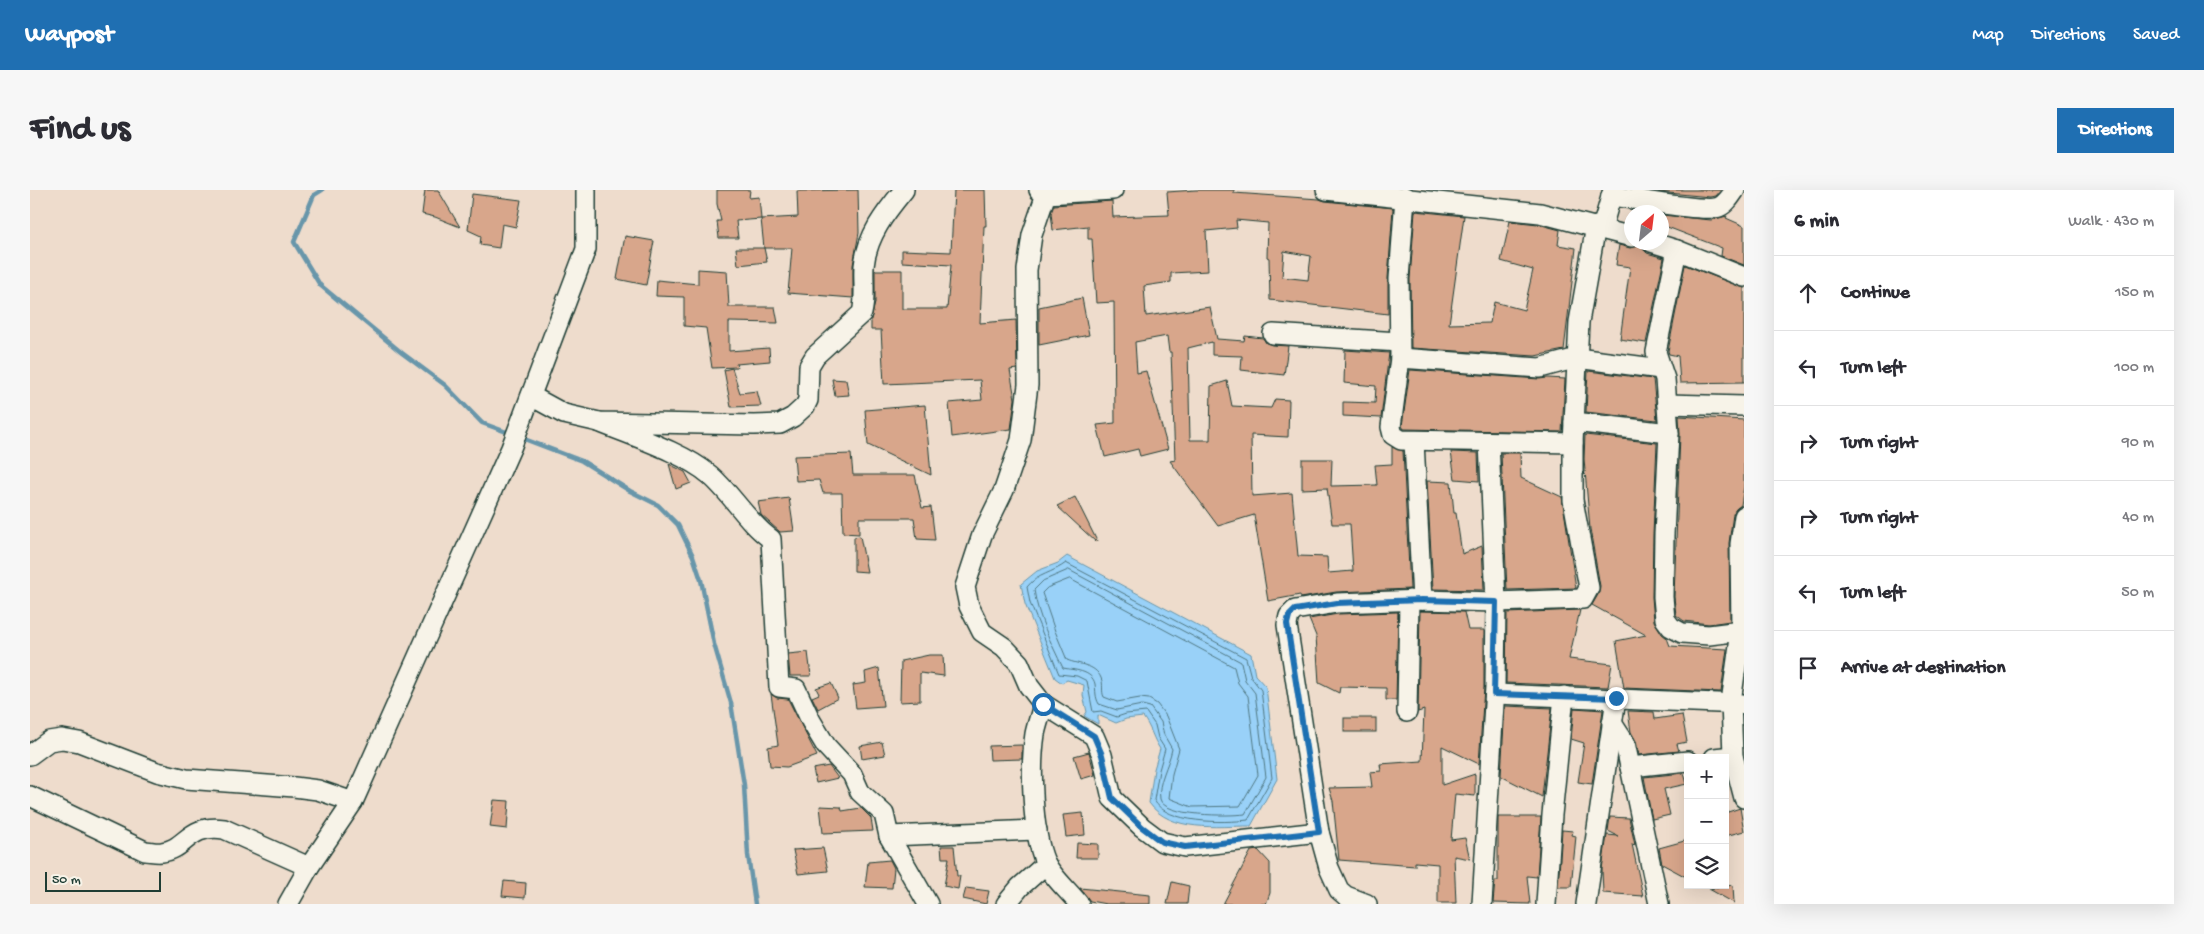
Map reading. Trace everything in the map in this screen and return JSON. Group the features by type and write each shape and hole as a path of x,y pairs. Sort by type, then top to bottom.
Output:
{"street":[{"path":"288,904 309,867 353,802 510,448 586,249 586,190"},
{"path":"599,422 754,425 780,424 793,417 805,406 808,400 809,366 815,356 862,313 864,266 869,241 883,216 904,190"},
{"path":"1113,190 1042,192 1032,235 1027,270 1028,385 1021,440 1004,490 982,535 965,587 969,606 982,632 1004,647 1019,664 1029,686 1043,704 1094,736 1102,755 1112,798 1142,827 1162,842 1185,847 1319,832"},
{"path":"1326,190 1373,192 1405,197 1431,195 1489,199 1540,214 1624,235"},
{"path":"1366,904 1346,896 1339,890 1329,868 1319,832 1287,624 1289,616 1295,610 1337,603 1415,600 1496,602 1583,599 1589,588 1573,500 1573,442 1579,322 1599,227 1612,193 1705,208 1719,207 1728,200 1735,190"},
{"path":"1405,197 1399,279 1399,350 1392,427 1393,435 1401,440 1414,441 1573,442"},
{"path":"1669,248 1744,277"},
{"path":"1676,250 1657,339 1656,352 1660,369 1665,379 1668,433 1662,597 1665,619 1672,627 1682,633 1709,635 1741,631"},
{"path":"1273,334 1540,368 1577,358 1660,369"},
{"path":"531,396 564,414 599,422 659,448 708,473 720,484 760,532 771,539 780,687 796,689 811,721 826,746 852,774 860,792 884,814 889,836 928,904"},
{"path":"1667,404 1744,406"},
{"path":"1574,422 1668,433"},
{"path":"1407,712 1415,600 1414,441"},
{"path":"1482,904 1494,694 1496,602 1489,442"},
{"path":"1744,516 1738,703 1733,756 1744,798"},
{"path":"1494,694 1738,703"},
{"path":"1546,904 1552,815 1564,696"},
{"path":"1586,904 1616,698"},
{"path":"1043,704 1033,756 1033,783 1038,841 1046,864 1079,904"},
{"path":"1612,724 1625,742 1659,904"},
{"path":"30,755 49,741 62,739 79,742 156,772 186,779 318,790 353,802"},
{"path":"1729,756 1733,756"},
{"path":"1630,767 1684,761"},
{"path":"30,796 145,851 162,852 171,849 200,829 211,827 224,829 309,867"},
{"path":"889,836 1037,830"},
{"path":"1006,904 1020,887 1046,864"}],"water":[{"path":"1067,556 1251,654 1255,675 1266,687 1277,779 1251,826 1196,826 1169,819 1158,813 1149,803 1154,769 1160,749 1143,717 1126,719 1116,723 1098,715 1098,724 1084,716 1087,712 1083,695 1084,685 1067,680 1062,683 1055,678 1025,604 1021,584 1037,571 1058,563"}],"building":[{"path":"425,190 438,190 460,227 422,214"},
{"path":"717,190 750,190 749,198 759,197 761,219 736,221 738,238 719,238 717,221 721,221 717,204"},
{"path":"858,190 859,233 853,265 853,298 788,293 792,248 764,248 761,219 798,217 797,191"},
{"path":"954,190 985,190 986,226 984,226 980,323 1016,320 1017,369 1010,370 1015,399 1011,429 952,437 949,403 982,400 980,380 884,384 881,330 871,330 871,319 875,303 875,270 902,270 902,309 947,309 951,265 902,262 902,250 951,252"},
{"path":"1234,190 1234,193 1319,199 1393,208 1388,278 1388,314 1270,300 1269,258 1267,257 1268,223 1236,220 1237,228 1206,231 1208,271 1171,273 1171,282 1144,286 1146,316 1210,307 1217,339 1244,341 1245,336 1263,338 1266,343 1272,345 1288,346 1284,375 1241,370 1242,356 1212,355 1212,342 1188,348 1190,440 1210,440 1211,386 1227,381 1232,406 1271,408 1275,399 1289,400 1288,437 1251,435 1252,496 1292,493 1298,556 1327,557 1328,573 1353,571 1350,524 1332,524 1327,488 1302,489 1302,459 1332,459 1331,486 1377,485 1375,465 1392,464 1392,447 1403,451 1410,589 1336,592 1301,598 1300,595 1268,601 1254,515 1218,526 1170,461 1175,460 1171,352 1169,352 1167,336 1135,342 1137,373 1146,371 1168,449 1140,456 1138,449 1105,457 1097,425 1115,423 1114,302 1096,303 1092,239 1088,239 1088,226 1053,230 1051,213 1054,205 1112,201 1113,217 1169,215 1167,192","holes":["1284,251 1311,256 1308,280 1282,277"]},
{"path":"1659,190 1721,190 1716,196 1710,197 1659,192"},
{"path":"472,194 521,200 516,227 502,224 499,248 480,245 481,236 468,230"},
{"path":"1415,211 1464,216 1449,324 1490,323 1494,302 1524,310 1533,270 1501,261 1510,221 1538,224 1560,230 1558,245 1576,248 1564,350 1535,356 1411,348 1410,279"},
{"path":"1669,216 1711,220 1727,216 1726,218 1744,226 1744,265 1721,256 1722,248 1669,228"},
{"path":"625,236 654,241 646,285 617,279"},
{"path":"1619,245 1624,246 1624,250 1644,250 1647,253 1664,258 1646,343 1620,339 1630,267 1616,265"},
{"path":"736,248 764,248 767,262 738,265"},
{"path":"1685,265 1744,288 1744,382 1680,383 1678,356 1669,354 1668,351"},
{"path":"698,269 727,271 729,307 775,307 778,323 729,322 729,351 769,348 770,361 736,364 737,367 712,368 706,328 684,326 684,297 656,296 657,280 698,284"},
{"path":"1082,298 1089,335 1039,345 1039,307"},
{"path":"1345,350 1389,353 1381,418 1343,416 1343,402 1375,403 1376,386 1344,383"},
{"path":"732,368 740,393 757,391 761,406 731,407 724,370"},
{"path":"1410,370 1539,379 1565,379 1562,432 1404,429 1402,426"},
{"path":"1588,371 1653,379 1657,420 1586,412"},
{"path":"832,379 846,380 849,395 835,396"},
{"path":"925,405 931,475 868,445 865,410"},
{"path":"1679,416 1744,420 1744,486 1741,505 1733,514 1729,543 1730,621 1709,624 1684,621 1676,615 1674,597"},
{"path":"1585,435 1657,443 1653,535 1652,597 1654,621 1662,634 1667,638 1670,646 1727,649 1721,692 1624,688 1616,641 1646,635 1592,605 1599,593 1600,586 1590,529 1584,459"},
{"path":"1451,452 1478,453 1479,481 1455,479"},
{"path":"1501,453 1520,453 1521,478 1562,497 1576,588 1507,590"},
{"path":"851,454 853,475 915,475 922,508 931,507 935,540 917,539 914,518 859,518 859,534 843,533 842,493 823,493 819,480 796,481 794,456"},
{"path":"669,464 685,472 691,483 676,489"},
{"path":"1427,481 1451,482 1454,513 1456,513 1462,554 1482,546 1484,590 1433,589"},
{"path":"1075,497 1097,541 1096,542 1057,506"},
{"path":"789,498 794,531 780,532 761,515 758,502"},
{"path":"860,536 867,572 854,571 854,537"},
{"path":"1580,610 1569,659 1612,664 1608,687 1506,683 1507,613"},
{"path":"1420,611 1464,612 1468,630 1484,630 1484,687 1479,764 1442,746 1442,785 1475,774 1475,796 1455,794 1451,840 1465,838 1470,859 1454,856 1456,903 1438,903 1438,864 1415,862 1415,866 1339,860 1333,801 1329,788 1372,787 1370,772 1381,771 1380,764 1422,761 1424,710 1418,712"},
{"path":"1398,612 1396,700 1386,700 1386,688 1340,687 1339,693 1319,683 1316,636 1309,619 1338,614"},
{"path":"808,652 811,676 790,676 788,654"},
{"path":"929,655 943,655 944,676 920,673 920,701 900,702 901,661"},
{"path":"879,668 883,706 856,708 853,685 866,683 865,672"},
{"path":"831,683 838,698 818,709 812,697 819,694 816,688"},
{"path":"771,694 777,698 788,699 817,756 787,767 770,766 768,747 778,745"},
{"path":"1505,706 1552,708 1542,797 1501,776"},
{"path":"1574,708 1603,710 1592,784 1578,782 1584,743 1571,739"},
{"path":"1628,711 1654,712 1655,719 1682,715 1687,742 1677,744 1679,751 1639,755 1636,741 1631,732"},
{"path":"1344,718 1376,718 1376,732 1344,732"},
{"path":"882,742 885,755 862,759 860,746"},
{"path":"1022,745 1022,759 990,760 989,746"},
{"path":"1089,752 1095,775 1081,779 1074,756"},
{"path":"829,766 838,778 816,783 813,769"},
{"path":"1684,773 1684,785 1664,789 1670,815 1652,819 1644,777"},
{"path":"494,800 509,801 507,829 490,827"},
{"path":"820,806 841,807 842,811 861,808 871,818 873,831 823,833"},
{"path":"1740,808 1744,831 1729,835 1729,812"},
{"path":"1083,813 1085,835 1066,837 1063,815"},
{"path":"1498,817 1541,817 1537,877 1527,876 1530,904 1493,903 1495,881 1498,881"},
{"path":"1610,817 1629,818 1635,845 1632,844 1643,896 1603,893 1602,869 1607,835 1618,836 1608,831"},
{"path":"1562,830 1573,831 1572,835 1576,836 1571,887 1558,887"},
{"path":"1684,841 1684,876 1662,864 1659,848"},
{"path":"1077,843 1098,844 1098,858 1076,858"},
{"path":"941,846 954,846 957,876 960,876 958,889 944,886 949,858 942,858"},
{"path":"823,848 828,871 798,874 793,850"},
{"path":"1258,850 1270,863 1270,893 1266,904 1223,904 1251,851"},
{"path":"890,860 894,868 892,888 865,887 868,862"},
{"path":"504,881 526,883 525,898 502,896"},
{"path":"1172,882 1189,886 1187,904 1167,904"},
{"path":"1733,885 1734,903 1709,889 1729,889 1729,886"},
{"path":"966,888 989,891 986,904 963,899"},
{"path":"1080,888 1150,895 1150,904 1106,904 1090,901"}],"waterway":[{"path":"322,190 314,195 294,242 320,285 402,353 445,385 482,423 512,434"},
{"path":"519,437 582,461 630,491 658,505 678,525 693,556 701,580 714,644 731,703 744,785 748,855 755,904"}],"route":[{"path":"1043,704 1094,736 1102,755 1112,798 1142,827 1162,842 1185,847 1319,832 1287,624 1289,616 1295,610 1337,603 1422,600 1496,602 1494,694 1616,698"}]}
